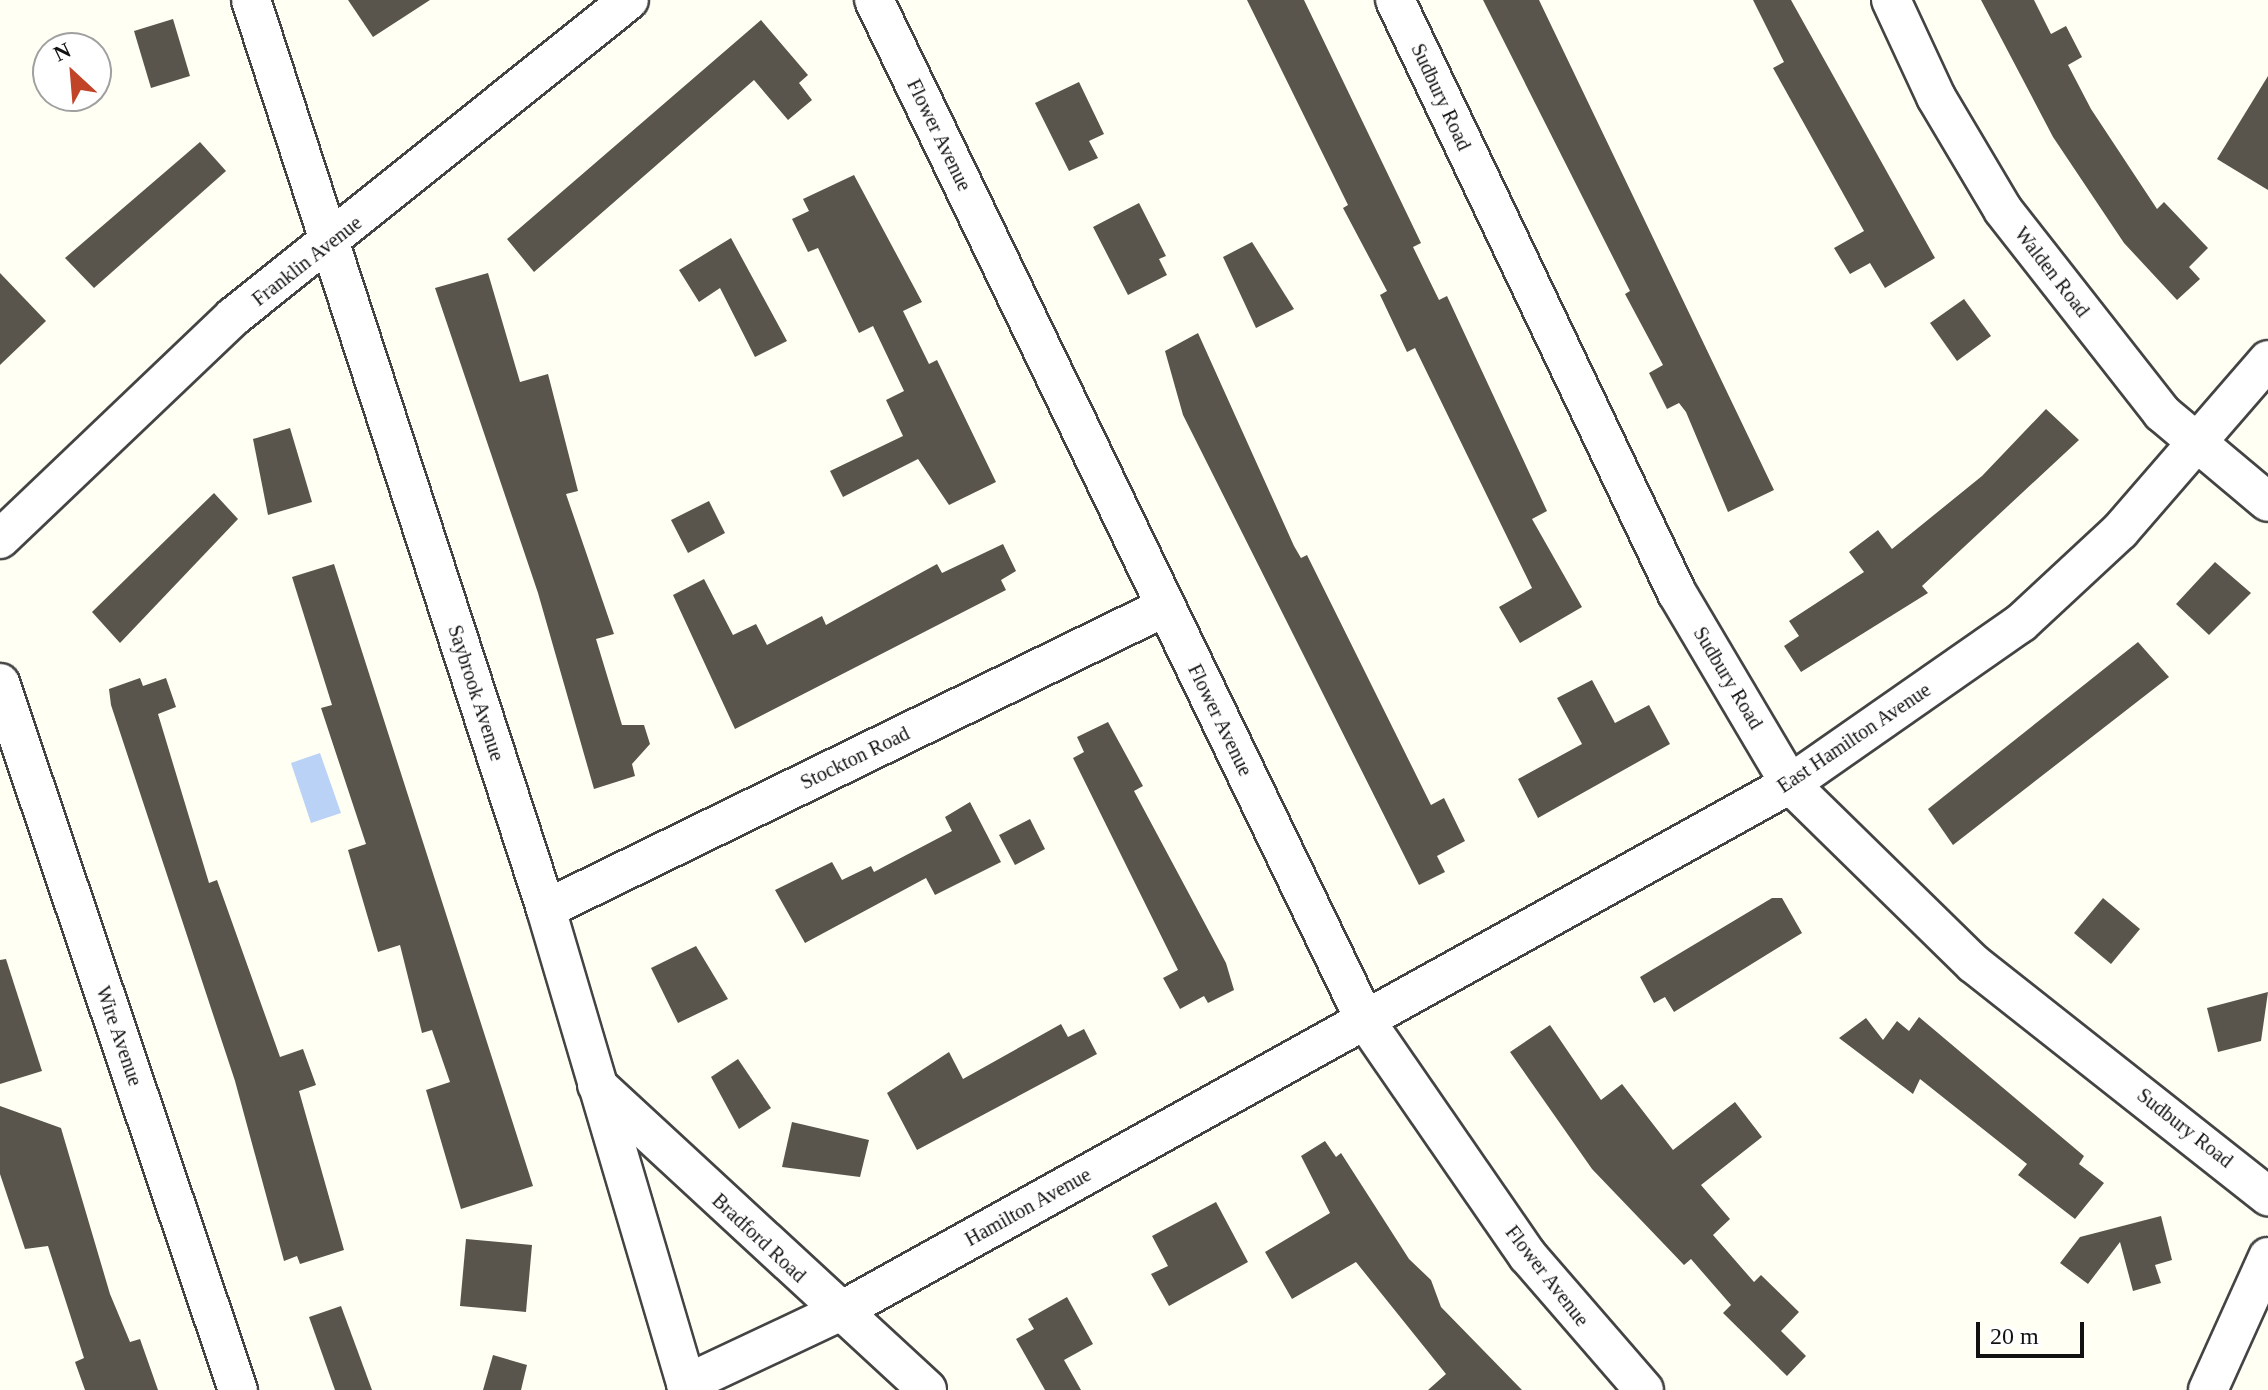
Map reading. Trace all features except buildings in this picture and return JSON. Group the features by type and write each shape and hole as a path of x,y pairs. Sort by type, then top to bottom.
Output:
{"street":[{"name":"Saybrook Avenue","path":"251,0 546,909 594,1083 687,1387"},
{"name":"Franklin Avenue","path":"0,539 233,317 331,246 629,0"},
{"name":"Flower Avenue","path":"874,0 1365,1020 1528,1256 1644,1390"},
{"name":"Sudbury Road","path":"1395,0 1677,593 1790,784 1974,964 2268,1196"},
{"name":"Walden Road","path":"1891,0 1936,97 2003,210 2162,413 2268,502"},
{"name":"East Hamilton Avenue","path":"1365,1020 1790,784 2021,623 2120,531 2268,360"},
{"name":"Stockton Road","path":"546,909 1165,607"},
{"name":"Wire Avenue","path":"0,683 238,1390"},
{"name":"Hamilton Avenue","path":"687,1387 839,1312 1365,1020"},
{"name":"Bradford Road","path":"594,1083 927,1390"},
{"path":"2208,1390 2268,1257"}],"water":[{"path":"320,753 341,813 311,823 291,763"}]}
